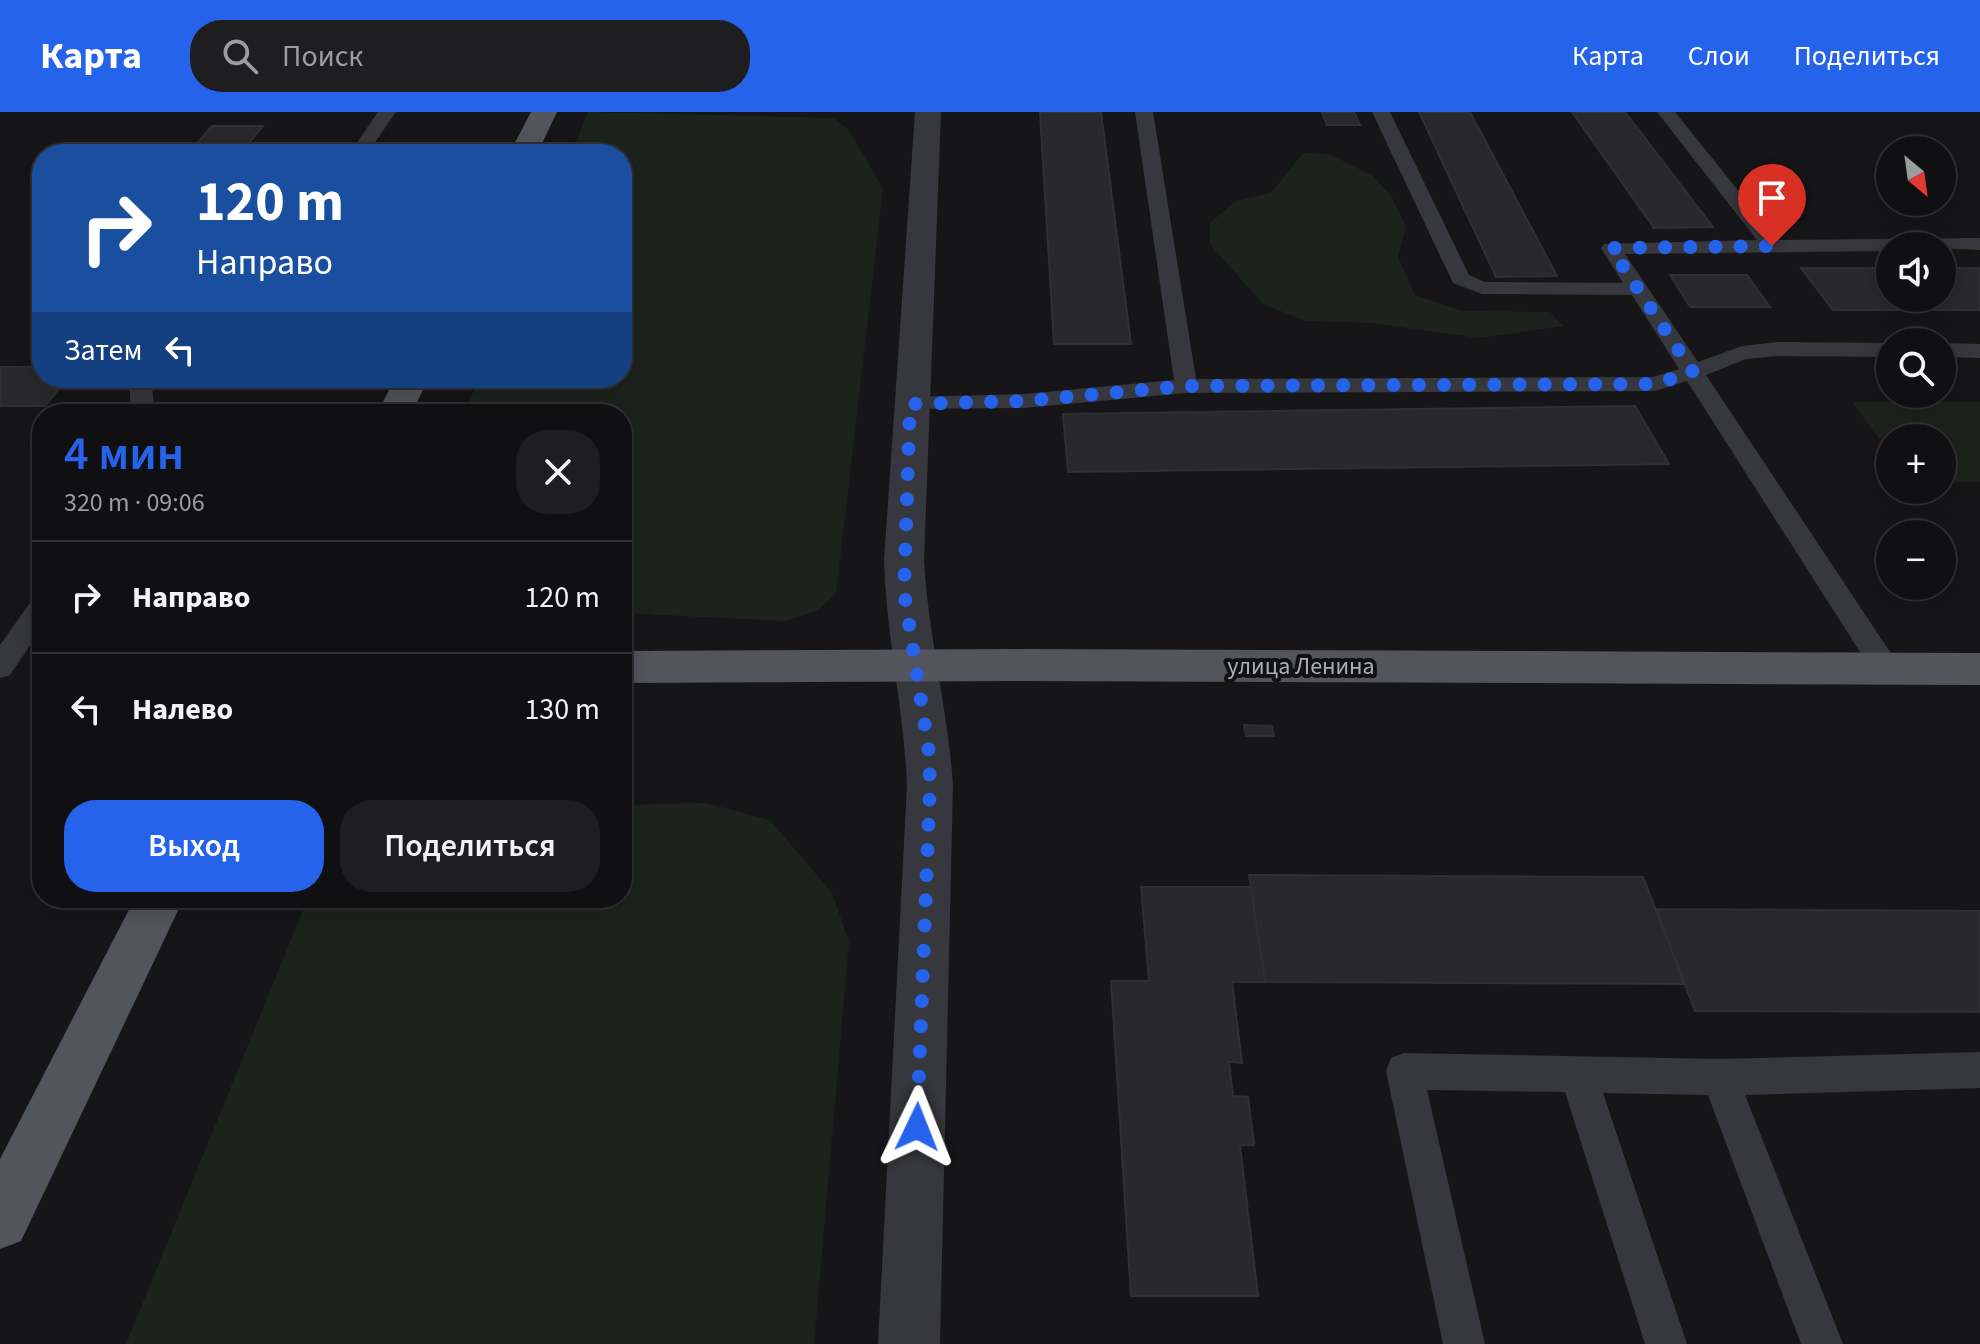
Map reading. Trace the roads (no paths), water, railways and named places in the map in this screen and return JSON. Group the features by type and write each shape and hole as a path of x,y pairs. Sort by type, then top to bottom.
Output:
{"main road":[{"path":"528,144 544,112"},
{"name":"улица Ленина","path":"632,667 1980,669"},
{"path":"1,1217 155,908"}],"street":[{"path":"909,1344 930,785 929,753 904,591 910,404 928,112"}],"lane":[{"path":"365,144 387,112"},
{"path":"1144,112 1186,386"},
{"path":"1381,112 1460,279 1482,288 1638,289"},
{"path":"1666,112 1772,246"},
{"path":"1886,669 1611,248 1980,244"},
{"path":"910,404 1024,401 1186,386 1655,384 1742,353 1778,349 1876,350"},
{"path":"1956,350 1980,351"},
{"path":"0,667 32,621"},
{"path":"1464,1344 1404,1071 1720,1077 1980,1070"},
{"path":"1578,1075 1666,1344"},
{"path":"1720,1077 1822,1344"}]}
